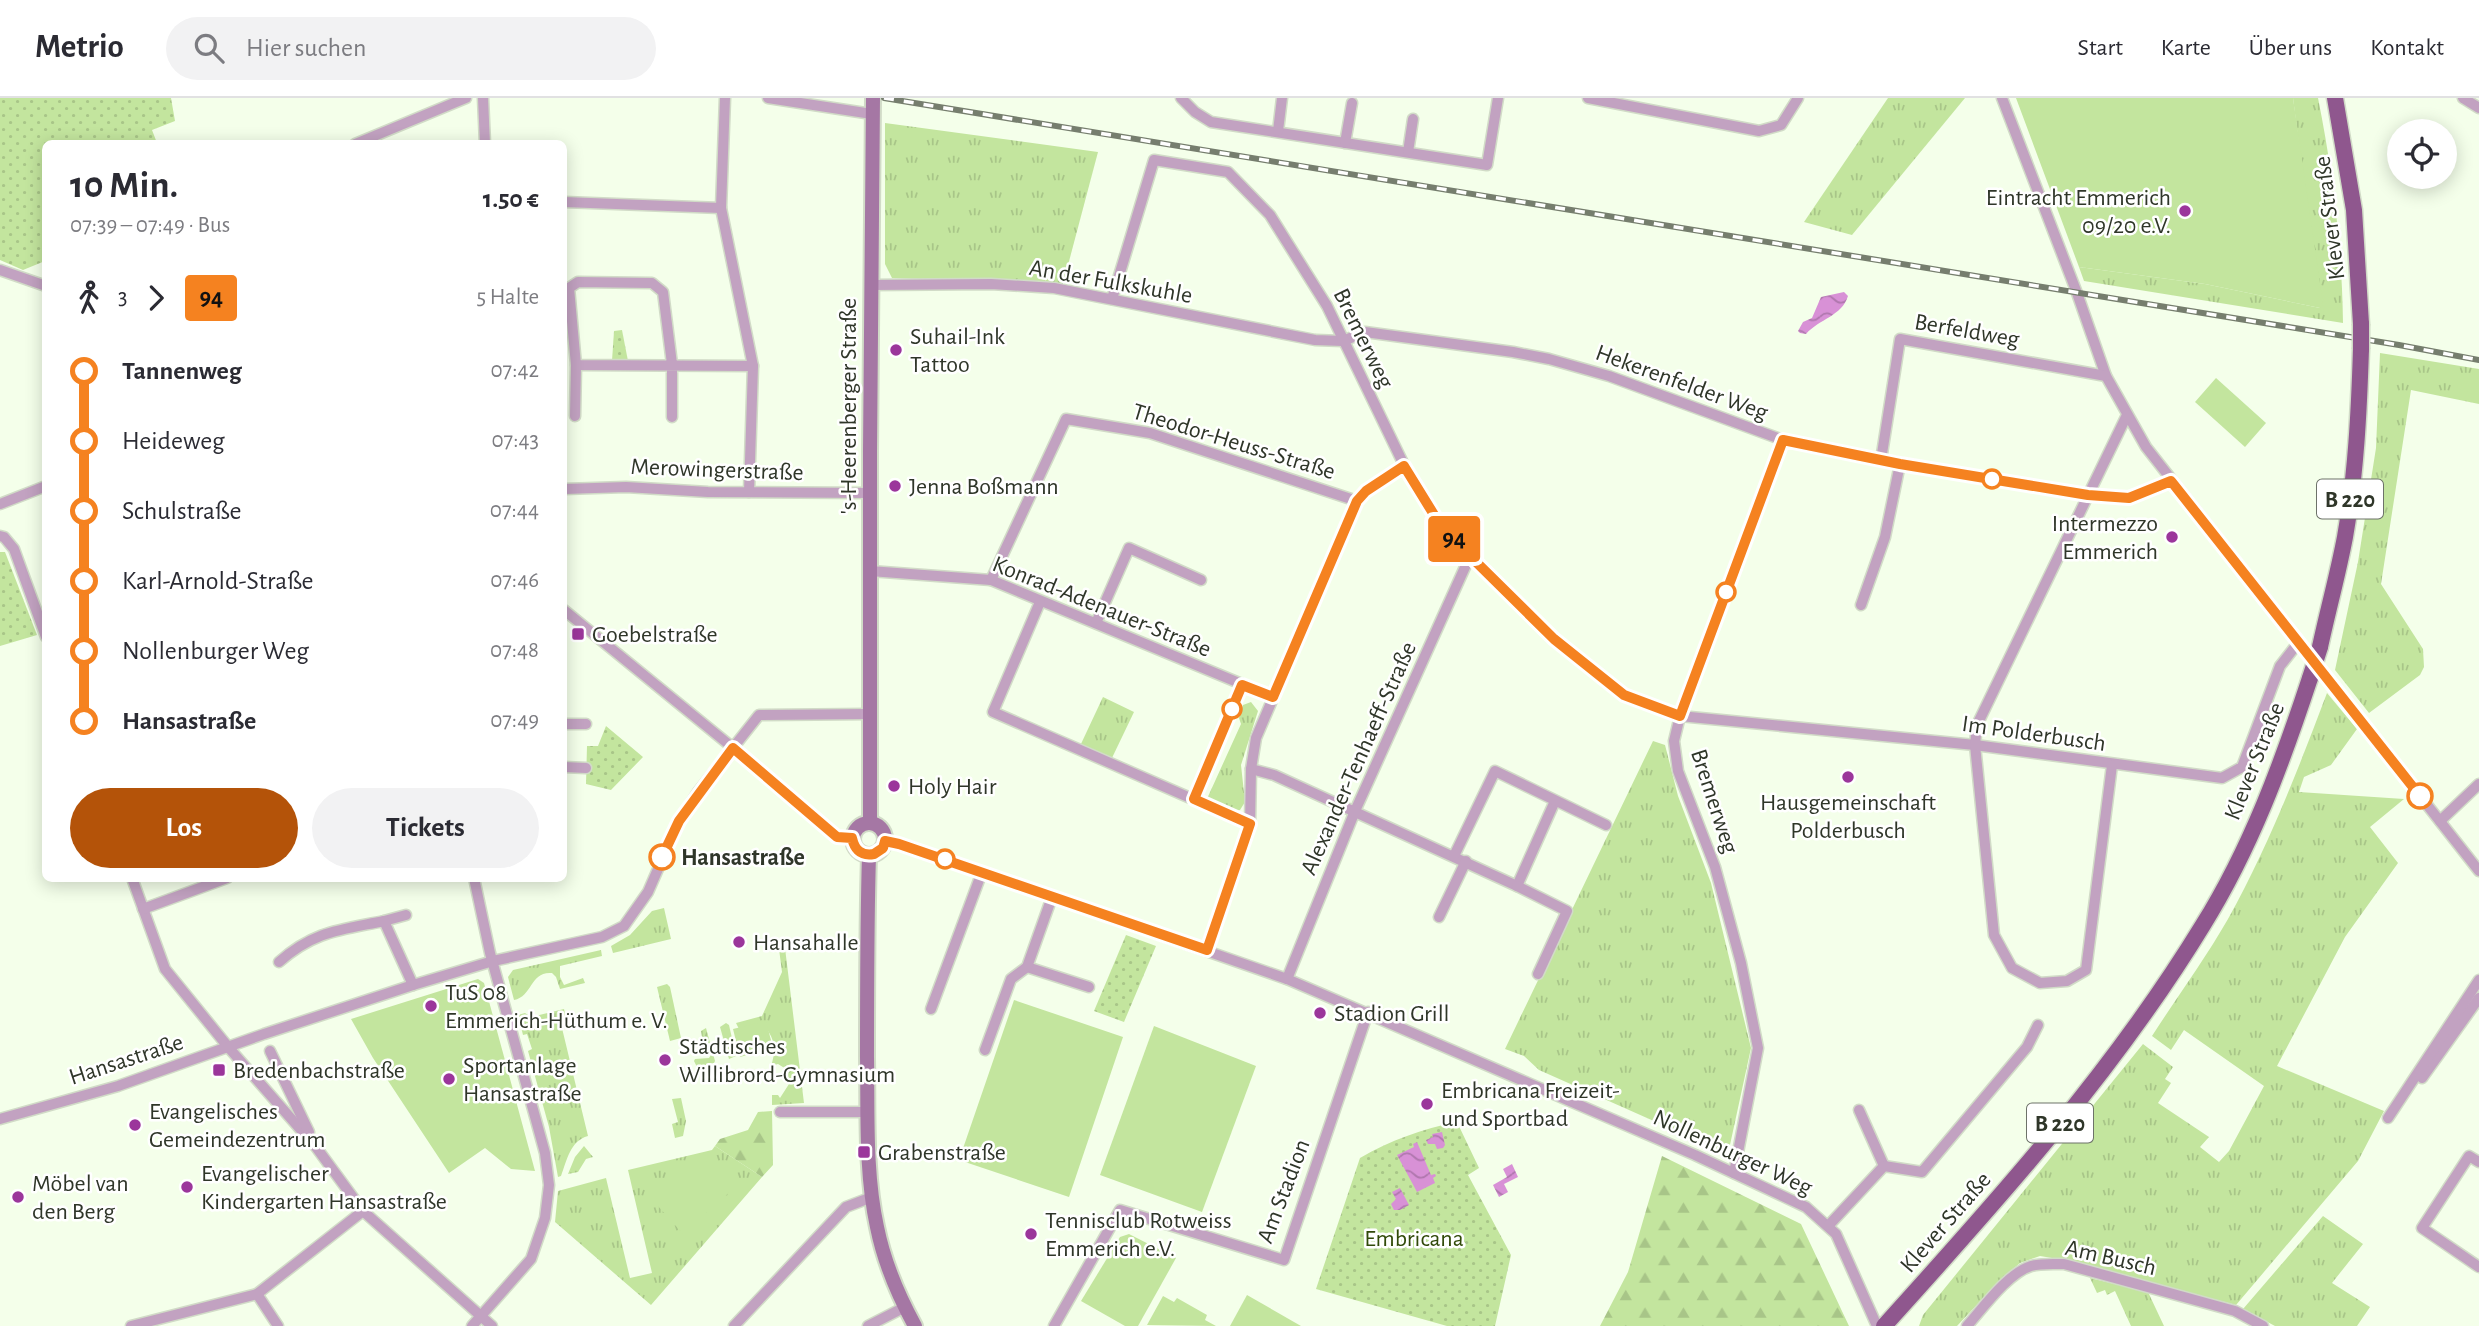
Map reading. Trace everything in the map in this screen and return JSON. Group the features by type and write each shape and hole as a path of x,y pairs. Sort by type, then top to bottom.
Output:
{"main road":[{"name":"Klever Straße","path":"1884,1326 2049,1138 2159,994 2204,924 2238,862 2281,766 2320,647 2345,537 2358,438 2361,324 2354,210 2335,98"}],"street":[{"path":"365,140 466,98"},
{"path":"483,98 485,140"},
{"path":"725,98 721,208 753,366 748,492"},
{"path":"768,98 872,114"},
{"name":"'s-Heerenberger Straße","path":"870,822 873,98"},
{"path":"1181,98 1195,112 1211,121 1487,165 1498,98"},
{"path":"1278,131 1282,98"},
{"path":"1588,98 1759,131 1781,125 1798,98"},
{"path":"2003,98 2106,376 2146,447 2479,872"},
{"path":"2463,98 2479,108"},
{"path":"1345,143 1352,103"},
{"path":"1408,152 1413,119"},
{"name":"Bremerweg","path":"1112,299 1154,160 1228,172 1270,215 1327,306 1404,466 1436,518 1470,556 1554,639 1624,695 1680,716 1674,741 1678,771 1715,867 1741,963 1758,1048 1734,1173"},
{"path":"567,202 721,208"},
{"path":"0,270 42,285"},
{"path":"575,416 576,365 569,288 578,282 652,283 663,292 672,364 672,417"},
{"name":"An der Fulkskuhle","path":"871,285 1054,288 1315,340 1343,341"},
{"name":"Hekerenfelder Weg","path":"1343,341 1365,332 1549,359 1609,376 1783,440 1900,464 2088,495 2129,498 2171,481"},
{"name":"Berfeldweg","path":"1881,460 1900,339 2106,376"},
{"path":"576,365 753,366"},
{"path":"2112,765 2086,970 2067,981 2040,984 2012,968 1994,935 1975,745 1977,726 2127,415"},
{"name":"Theodor-Heuss-Straße","path":"991,580 1066,419 1150,433 1357,501"},
{"path":"1680,716 1783,440"},
{"path":"1861,605 1885,537 1900,464"},
{"path":"1207,950 1250,824 1251,769 1256,738 1357,501 1366,491 1404,466"},
{"name":"Merowingerstraße","path":"567,489 626,487 870,493"},
{"path":"0,504 42,488"},
{"path":"0,536 14,549 42,626"},
{"path":"1096,623 1129,548 1201,580"},
{"name":"Alexander-Tenhaeff-Straße","path":"1287,979 1355,811 1470,556"},
{"name":"Konrad-Adenauer-Straße","path":"870,571 991,580 1273,697"},
{"path":"1041,602 993,712 1250,824"},
{"path":"567,613 733,748 837,837 852,838"},
{"name":"Im Polderbusch","path":"1680,716 1975,745 2222,778 2242,767 2280,666 2298,643"},
{"path":"1194,799 1242,685"},
{"path":"733,748 759,715 869,714"},
{"path":"567,724 586,724"},
{"name":"Hansastraße","path":"0,1119 117,1086 413,985 493,961 602,937 624,926 648,892 679,821 733,748"},
{"path":"567,767 586,768"},
{"path":"1251,769 1274,775 1355,811 1567,911 1538,974"},
{"path":"1454,856 1495,771 1606,825"},
{"path":"2440,821 2479,784"},
{"path":"1517,886 1556,801"},
{"path":"870,822 880,826 885,834 885,841 878,852 869,855 856,849 852,838 858,826 870,822"},
{"name":"Nollenburger Weg","path":"885,841 982,872 1287,979 1368,1012 1806,1206 1836,1234 1877,1326"},
{"path":"869,855 866,943 867,1112 872,1197 880,1238 905,1307 915,1326"},
{"path":"1439,918 1466,862"},
{"path":"931,1009 982,872"},
{"path":"133,882 165,968 229,1048 316,1147 363,1211 492,1326"},
{"path":"143,909 216,882"},
{"path":"472,1326 531,1259 545,1218 549,1185 545,1153 493,961 475,882"},
{"path":"985,1050 1011,979 1027,967 1052,897"},
{"path":"279,962 297,946 322,933 406,915"},
{"path":"384,921 413,985"},
{"path":"1027,967 1089,987"},
{"path":"2388,1118 2479,980"},
{"path":"2421,1079 2479,998"},
{"name":"Am Stadion","path":"1054,1326 1120,1209 1284,1260 1368,1012"},
{"path":"1884,1166 1922,1172 2027,1047 2038,1025"},
{"path":"270,1051 316,1147"},
{"path":"1859,1110 1884,1166"},
{"path":"780,1112 867,1112"},
{"path":"2479,1162 2469,1156 2422,1228 2479,1267"},
{"path":"1829,1225 1884,1166"},
{"path":"734,1326 846,1208 872,1197"},
{"path":"131,1326 257,1294 363,1211"},
{"name":"Am Busch","path":"1967,1326 2014,1277 2029,1266 2044,1264 2064,1264 2203,1301 2235,1311 2263,1326"},
{"path":"257,1294 278,1326"},
{"path":"868,1326 905,1307"}],"green space":[{"path":"0,98 171,98 175,121 152,130 156,140 42,140 42,262 23,270 0,260"},
{"path":"1888,98 1965,98 1852,235 1804,222"},
{"name":"Eintracht Emmerich 09/20 e.V.","path":"2016,98 2293,98 2323,304 2320,308 2205,284 2079,267"},
{"path":"2293,98 2318,98 2336,210 2343,323 2084,281 2079,267 2205,284 2320,308"},
{"path":"885,123 1098,152 1063,284 892,278 885,264"},
{"path":"622,330 628,361 612,361 614,331"},
{"path":"2380,353 2479,369 2479,404 2411,390 2381,584 2423,649 2424,667 2420,675 2369,713 2335,670 2358,562 2376,448"},
{"path":"2216,378 2266,423 2245,447 2195,402"},
{"path":"0,552 5,552 37,635 0,646"},
{"path":"2327,693 2357,729 2331,765 2304,777 2299,792 2404,799 2370,827 2398,863 2345,937 2277,1066 2384,1111 2358,1161 2236,1305 2070,1261 2040,1256 2020,1263 1999,1281 1957,1326 1919,1326 1923,1315 2143,1044 2173,1067 2165,1079 2171,1083 2158,1103 2209,1137 2200,1147 2219,1162 2229,1151 2264,1086 2184,1030 2171,1050 2152,1036 2210,949 2243,892 2282,808"},
{"path":"1103,697 1134,712 1111,760 1080,746"},
{"path":"1251,702 1258,711 1241,765 1245,802 1240,810 1234,812 1206,801 1241,724 1239,718 1243,705"},
{"path":"606,726 643,757 611,790 586,784 587,746 598,746"},
{"path":"1653,741 1665,745 1678,796 1711,883 1751,1048 1728,1154 1539,1070 1524,1056 1505,1049"},
{"path":"664,908 671,939 613,953 611,946 630,935 652,911"},
{"path":"1126,935 1156,946 1124,1022 1094,1011"},
{"path":"785,948 804,1103 772,1105 772,1095 778,1095 780,1098 789,1084 786,1069 778,1064 771,1066 774,1046 766,1028 739,1029 736,1023 762,1016 782,972 779,949"},
{"path":"601,950 602,956 560,966 560,977 564,985 583,978 585,983 560,989 556,977 552,973 545,973 535,980 525,994 514,1000 508,977 513,970"},
{"name":"Sportanlage Hansastraße","path":"478,979 484,983 535,1171 511,1169 485,1148 449,1173 373,1058 351,1019"},
{"path":"667,984 670,987 681,1038 670,1041 657,987"},
{"path":"1014,1000 1123,1037 1069,1197 959,1160"},
{"path":"564,1009 567,1022 561,1024 588,1136 573,1147 561,1176 558,1177 549,1127 528,1051 532,1049 527,1034 523,1035 518,1015 525,1013 531,1017"},
{"path":"766,1021 773,1048 740,1057 733,1029"},
{"path":"726,1023 729,1025 736,1056 729,1059 720,1027"},
{"path":"1154,1026 1256,1066 1202,1212 1100,1175"},
{"path":"706,1028 715,1061 697,1067 695,1059 709,1058 711,1055 706,1040 702,1037 701,1031"},
{"path":"681,1098 686,1121 683,1136 675,1138 672,1124 678,1122 672,1099"},
{"path":"772,1111 773,1165 762,1177 715,1146 720,1139 748,1130 758,1112"},
{"name":"Embricana","path":"1457,1122 1479,1168 1468,1175 1511,1255 1495,1326 1447,1326 1316,1289 1360,1158 1407,1136"},
{"path":"584,1146 593,1157 586,1159 578,1172 568,1174 575,1157"},
{"path":"715,1146 762,1177 651,1305 555,1222 558,1191 606,1178 630,1278 652,1273 628,1170 712,1150"},
{"path":"1662,1156 1801,1224 1849,1326 1600,1326 1628,1272"},
{"path":"706,1161 732,1190 683,1234 657,1205"},
{"path":"2323,1216 2363,1244 2332,1283 2370,1307 2357,1326 2275,1326 2243,1309"},
{"path":"1129,1234 1176,1258 1138,1326 1125,1326 1081,1301 1120,1237"},
{"path":"2090,1278 2148,1292 2164,1326 2131,1326 2115,1291 2107,1295 2105,1290 2097,1293"},
{"path":"1247,1295 1301,1326 1230,1326"},
{"path":"1163,1296 1174,1302 1177,1298 1207,1315 1205,1320 1216,1326 1147,1325"}],"water":[{"path":"1844,292 1848,296 1836,313 1806,334 1798,331 1803,322 1812,318 1821,297"},
{"path":"1442,1132 1445,1145 1443,1148 1437,1149 1435,1144 1428,1144 1426,1140 1433,1137 1432,1134"},
{"path":"1417,1142 1431,1175 1436,1176 1433,1178 1435,1183 1417,1192 1397,1155 1414,1147 1413,1144"},
{"path":"1512,1164 1518,1177 1504,1184 1508,1192 1499,1197 1493,1185 1507,1177 1503,1169"},
{"path":"1400,1188 1409,1205 1394,1210 1391,1204 1396,1199 1392,1192"}],"railway":[{"path":"884,98 2479,360"}],"bus line":[{"name":"94","path":"662,857 679,821 733,748 837,837 852,838 856,849 862,853 869,855 878,852 885,841 899,844 1207,950 1250,824 1194,799 1242,685 1273,697 1357,501 1366,491 1404,466 1436,518 1470,556 1554,639 1624,695 1680,716 1783,440 1900,464 2088,495 2129,498 2171,481 2420,796"}],"place":[{"name":"Eintracht Emmerich 09/20 e.V.","path":"2185,211"},
{"name":"Suhail-Ink Tattoo","path":"896,350"},
{"name":"Jenna Boßmann","path":"895,486"},
{"name":"Intermezzo Emmerich","path":"2172,537"},
{"name":"Goebelstraße","path":"578,634"},
{"name":"Hausgemeinschaft Polderbusch","path":"1848,777"},
{"name":"Holy Hair","path":"894,786"},
{"name":"Hansastraße","path":"662,857"},
{"name":"Hansahalle","path":"739,942"},
{"name":"TuS 08 Emmerich-Hüthum e. V.","path":"431,1006"},
{"name":"Stadion Grill","path":"1320,1013"},
{"name":"Städtisches Willibrord-Gymnasium","path":"665,1060"},
{"name":"Bredenbachstraße","path":"219,1070"},
{"name":"Sportanlage Hansastraße","path":"449,1079"},
{"name":"Embricana Freizeit- und Sportbad","path":"1427,1104"},
{"name":"Evangelisches Gemeindezentrum","path":"135,1125"},
{"name":"Grabenstraße","path":"864,1152"},
{"name":"Evangelischer Kindergarten Hansastraße","path":"187,1187"},
{"name":"Möbel van den Berg","path":"18,1197"},
{"name":"Tennisclub Rotweiss Emmerich e.V.","path":"1031,1234"}]}
